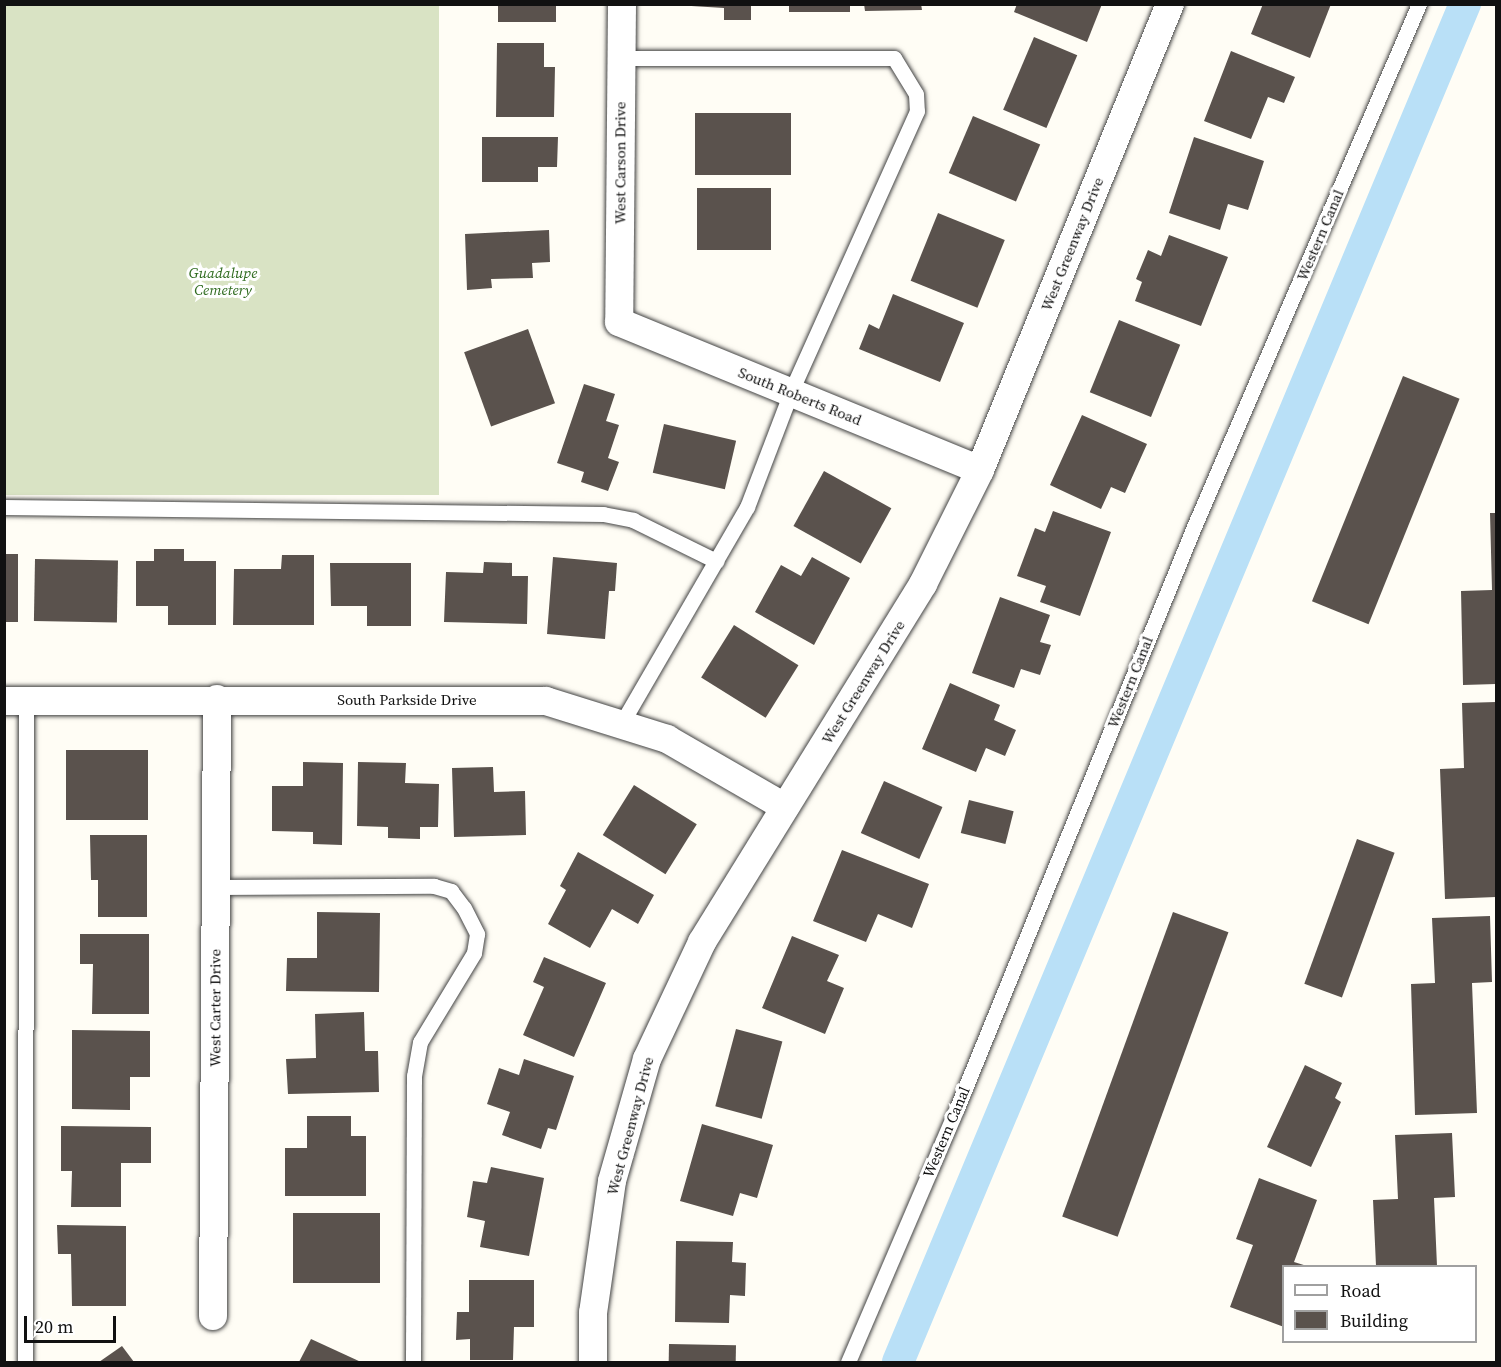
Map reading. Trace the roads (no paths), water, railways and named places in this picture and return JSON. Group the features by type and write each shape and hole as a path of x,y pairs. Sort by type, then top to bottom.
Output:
{"street":[{"name":"West Carson Drive","path":"619,321 621,4"},
{"name":"West Greenway Drive","path":"593,1362 593,1313 612,1181 647,1059 702,942 923,584 980,470 1170,4"},
{"name":"South Roberts Road","path":"619,321 980,470"},
{"name":"South Parkside Drive","path":"15,701 217,699 546,701 667,739 785,807"},
{"name":"West Carter Drive","path":"213,1316 217,699"}],"lane":[{"name":"Western Canal","path":"848,1362 957,1108 1193,529 1419,4"},
{"path":"621,58 894,58 916,94 917,111 791,392 747,507 622,723"},
{"path":"4,507 603,514 633,520 716,561"},
{"path":"15,701 25,1362"},
{"path":"216,887 434,886 451,891 464,908 477,934 474,953 420,1042 414,1076 413,1362"}],"waterway":[{"path":"898,1362 1465,4"}],"park label":[{"name":"Guadalupe Cemetery","path":"223,280"}]}
